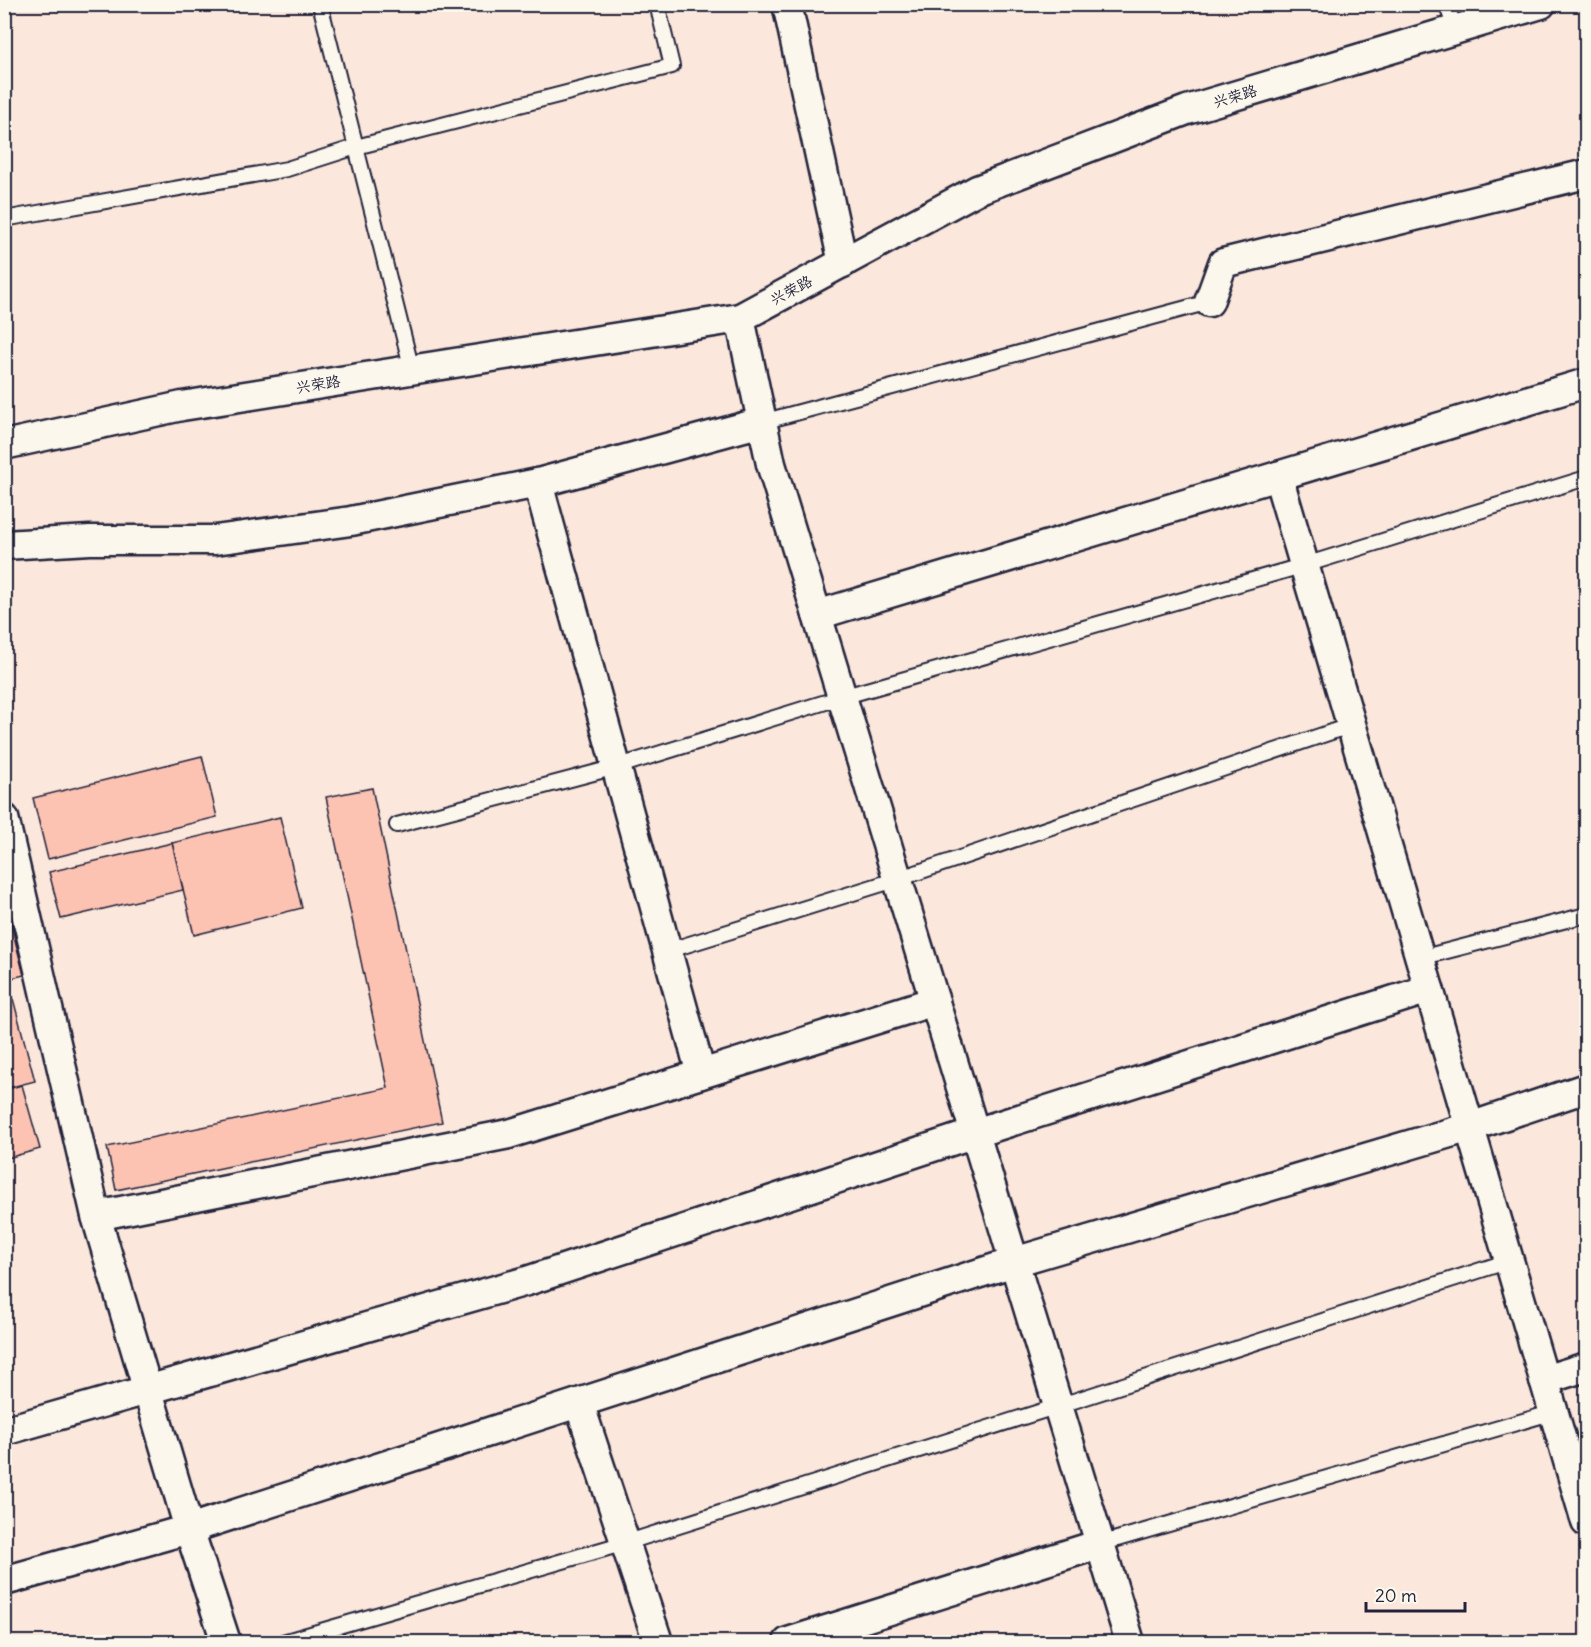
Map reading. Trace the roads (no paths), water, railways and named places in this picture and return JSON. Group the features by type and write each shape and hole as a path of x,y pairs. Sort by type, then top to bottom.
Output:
{"street":[{"path":"787,4 843,263"},
{"name":"兴荣路","path":"4,446 182,406 740,318 977,190 1187,110 1451,17 1541,4"},
{"path":"1209,302 1223,263 1587,174"},
{"path":"740,318 771,464 1130,1642"},
{"path":"817,615 1587,383"},
{"path":"4,545 90,540 214,540 351,521 538,483 762,422"},
{"path":"1278,476 1587,1522"},
{"path":"538,483 701,1074"},
{"path":"4,818 96,1215 189,1529 226,1642"},
{"path":"4,1431 527,1281 975,1133 1429,989"},
{"path":"96,1215 509,1134 935,1000"},
{"path":"4,1581 189,1529 1014,1262 1470,1127 1587,1088"},
{"path":"1545,1380 1587,1367"},
{"path":"579,1403 658,1642"},
{"path":"788,1642 1100,1544"}],"lane":[{"path":"320,4 412,370"},
{"path":"4,219 287,169 356,147 672,66 657,4"},
{"path":"762,422 1209,302"},
{"path":"397,825 616,767 842,697 1305,565 1587,478"},
{"path":"667,951 898,879 1352,725"},
{"path":"1420,958 1587,915"},
{"path":"284,1642 625,1543 1509,1261"},
{"path":"1100,1544 1554,1412"}]}
